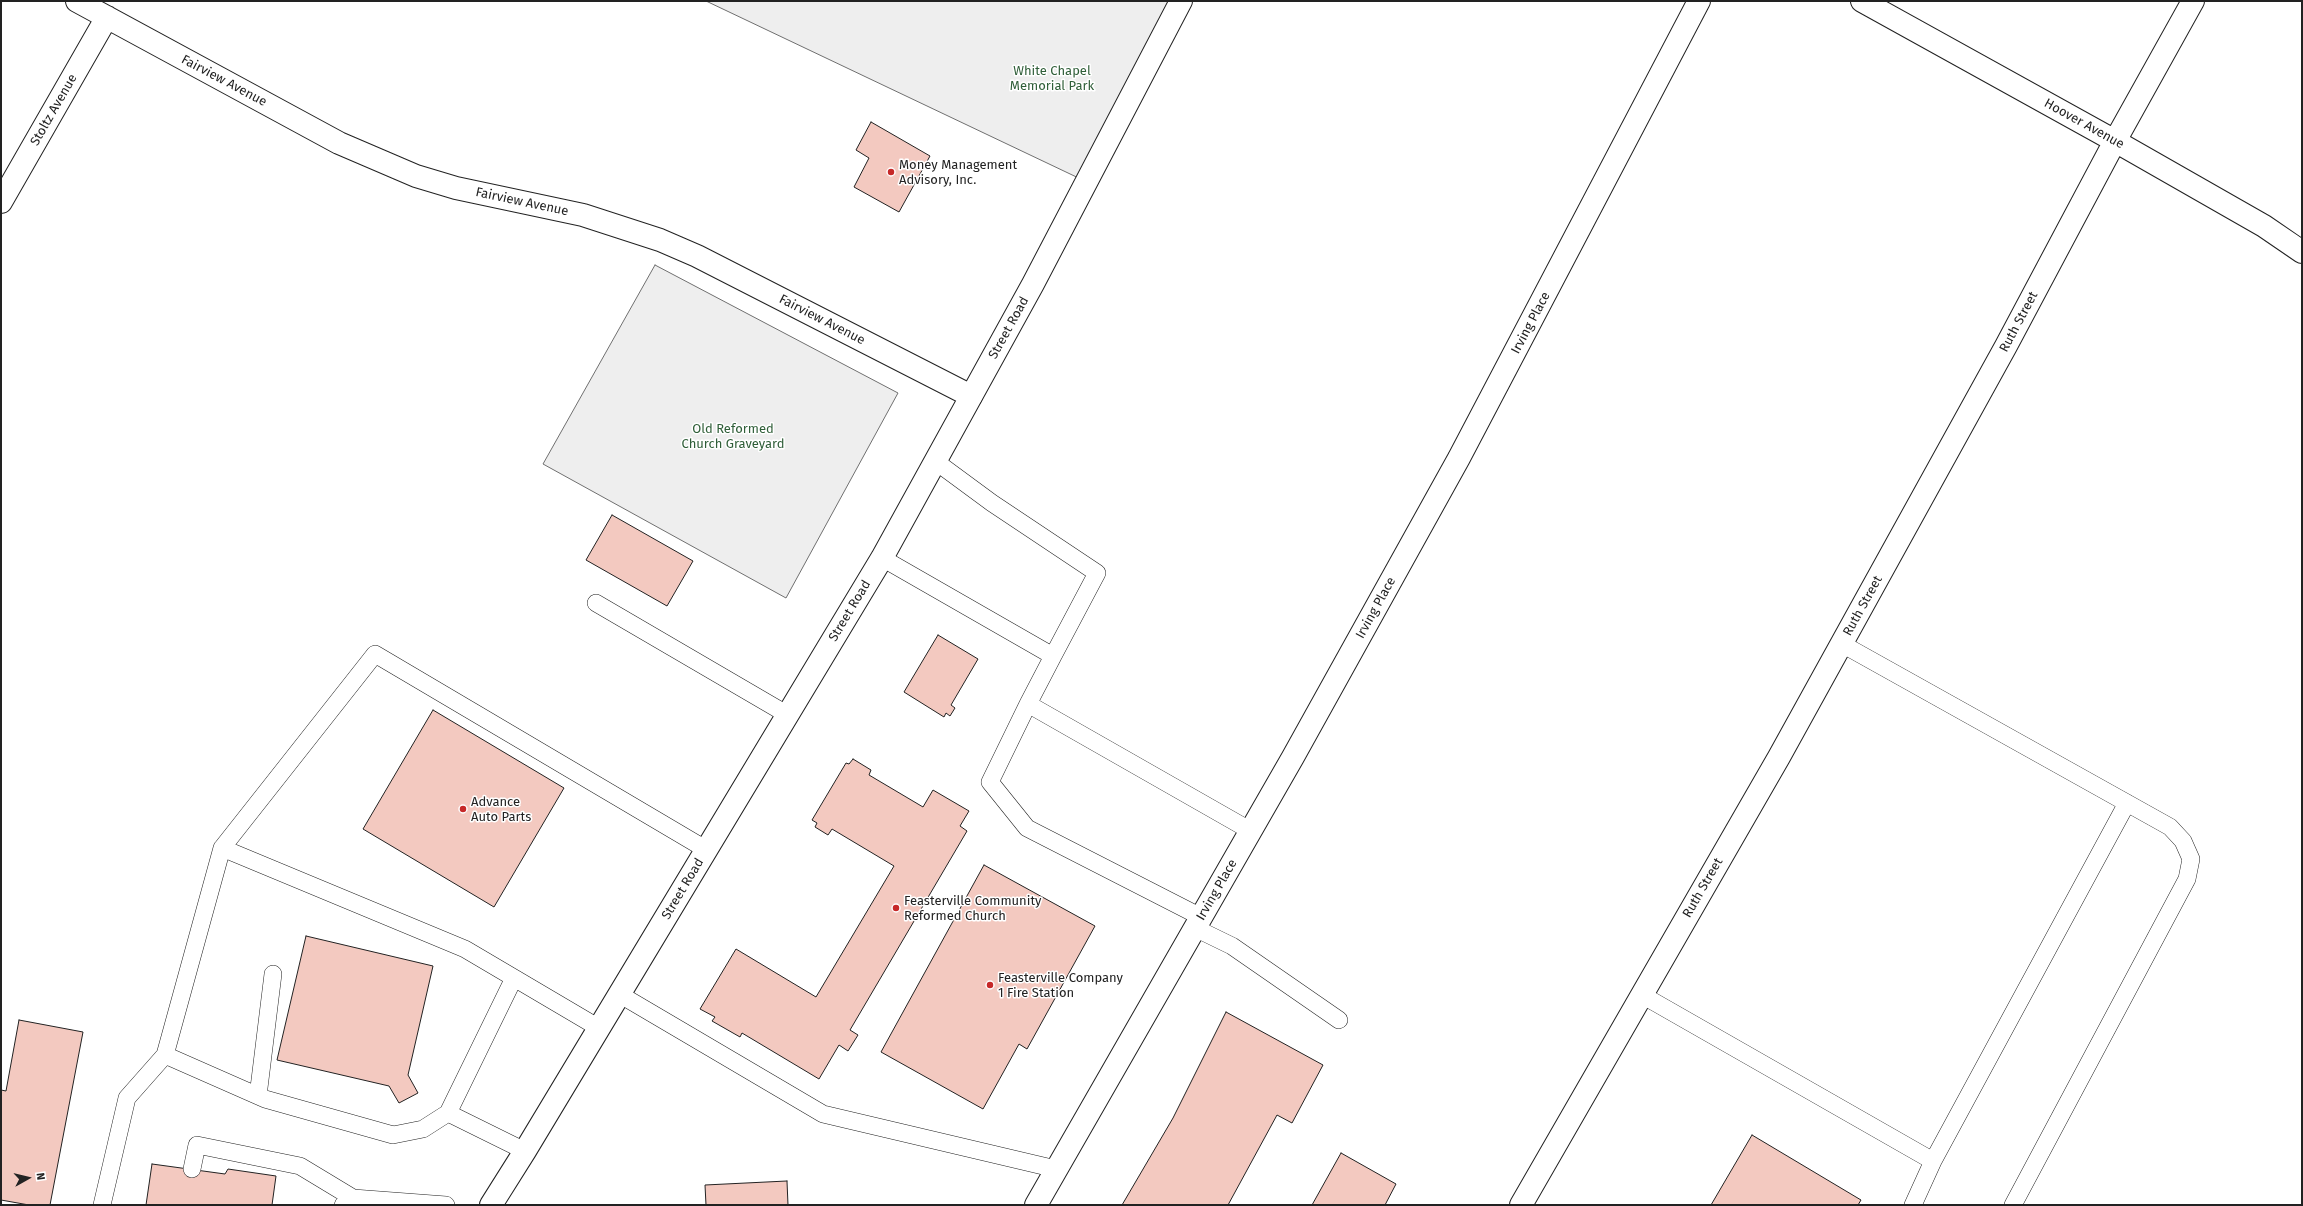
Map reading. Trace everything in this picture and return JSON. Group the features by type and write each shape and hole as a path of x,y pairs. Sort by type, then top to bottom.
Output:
{"street":[{"name":"Fairview Avenue","path":"78,1 339,143 416,176 456,188 583,215 660,240 697,256 971,396"},
{"name":"Street Road","path":"491,1205 526,1151 882,558 1033,284 1181,1"},
{"name":"Irving Place","path":"1036,1205 1251,831 1459,458 1699,1"},
{"name":"Hoover Avenue","path":"1862,1 2115,141 2264,226 2302,252"},
{"name":"Ruth Street","path":"1521,1205 1842,644 2006,346 2115,141 2193,1"},
{"name":"Stoltz Avenue","path":"1,202 107,18"}],"lane":[{"path":"935,461 992,503 1097,573 1028,704 990,782 1027,828 1198,923 1339,1020"},
{"path":"882,558 1053,656"},
{"path":"596,603 788,715"},
{"path":"1842,644 2170,827 2183,841 2190,859 2187,879 2013,1205"},
{"path":"102,1205 127,1098 165,1055 222,848 375,654 707,850"},
{"path":"1028,704 1251,831"},
{"path":"1913,1205 1933,1161 2127,803"},
{"path":"222,848 465,949 599,1028"},
{"path":"258,1096 273,974"},
{"path":"165,1055 258,1096 393,1135 423,1129 448,1113 514,978"},
{"path":"619,994 823,1114 1056,1169"},
{"path":"1642,995 1933,1161"},
{"path":"448,1113 526,1151"},
{"path":"192,1169 196,1145 300,1166 348,1202 446,1205"}],"green space":[{"name":"White Chapel Memorial Park","path":"706,1 1184,1 1087,182"},
{"name":"Old Reformed Church Graveyard","path":"655,265 898,393 786,598 543,464"}],"building":[{"name":"Money Management Advisory, Inc.","path":"871,122 930,156 899,212 854,187 869,158 856,150"},
{"path":"612,515 693,561 667,606 586,560"},
{"path":"938,635 978,659 951,705 955,708 950,716 946,713 944,717 904,692"},
{"name":"Advance Auto Parts","path":"433,710 564,788 494,907 363,829"},
{"name":"Feasterville Community Reformed Church","path":"853,759 871,770 869,775 923,807 933,790 969,811 960,826 967,831 850,1030 858,1035 848,1051 839,1045 819,1079 742,1033 740,1037 712,1021 715,1017 700,1009 736,949 816,997 894,866 832,829 828,835 815,827 817,823 812,820 846,763 849,764"},
{"name":"Feasterville Company 1 Fire Station","path":"984,865 1095,926 1027,1049 1019,1044 983,1109 881,1052"},
{"path":"306,936 433,966 408,1075 418,1093 399,1103 389,1086 277,1060"},
{"path":"1226,1012 1323,1065 1292,1123 1277,1115 1228,1205 1122,1205 1173,1118"},
{"path":"19,1020 83,1032 50,1205 29,1205 1,1200 1,1090 6,1091"},
{"path":"1752,1135 1861,1200 1858,1205 1711,1205"},
{"path":"1341,1153 1396,1184 1385,1205 1312,1205"},
{"path":"152,1164 225,1174 228,1169 276,1176 272,1205 146,1205"},
{"path":"787,1181 788,1205 706,1205 705,1185"}],"place":[{"name":"Money Management Advisory, Inc.","path":"891,172"},
{"name":"Advance Auto Parts","path":"463,809"},
{"name":"Feasterville Community Reformed Church","path":"896,908"},
{"name":"Feasterville Company 1 Fire Station","path":"990,985"}]}
